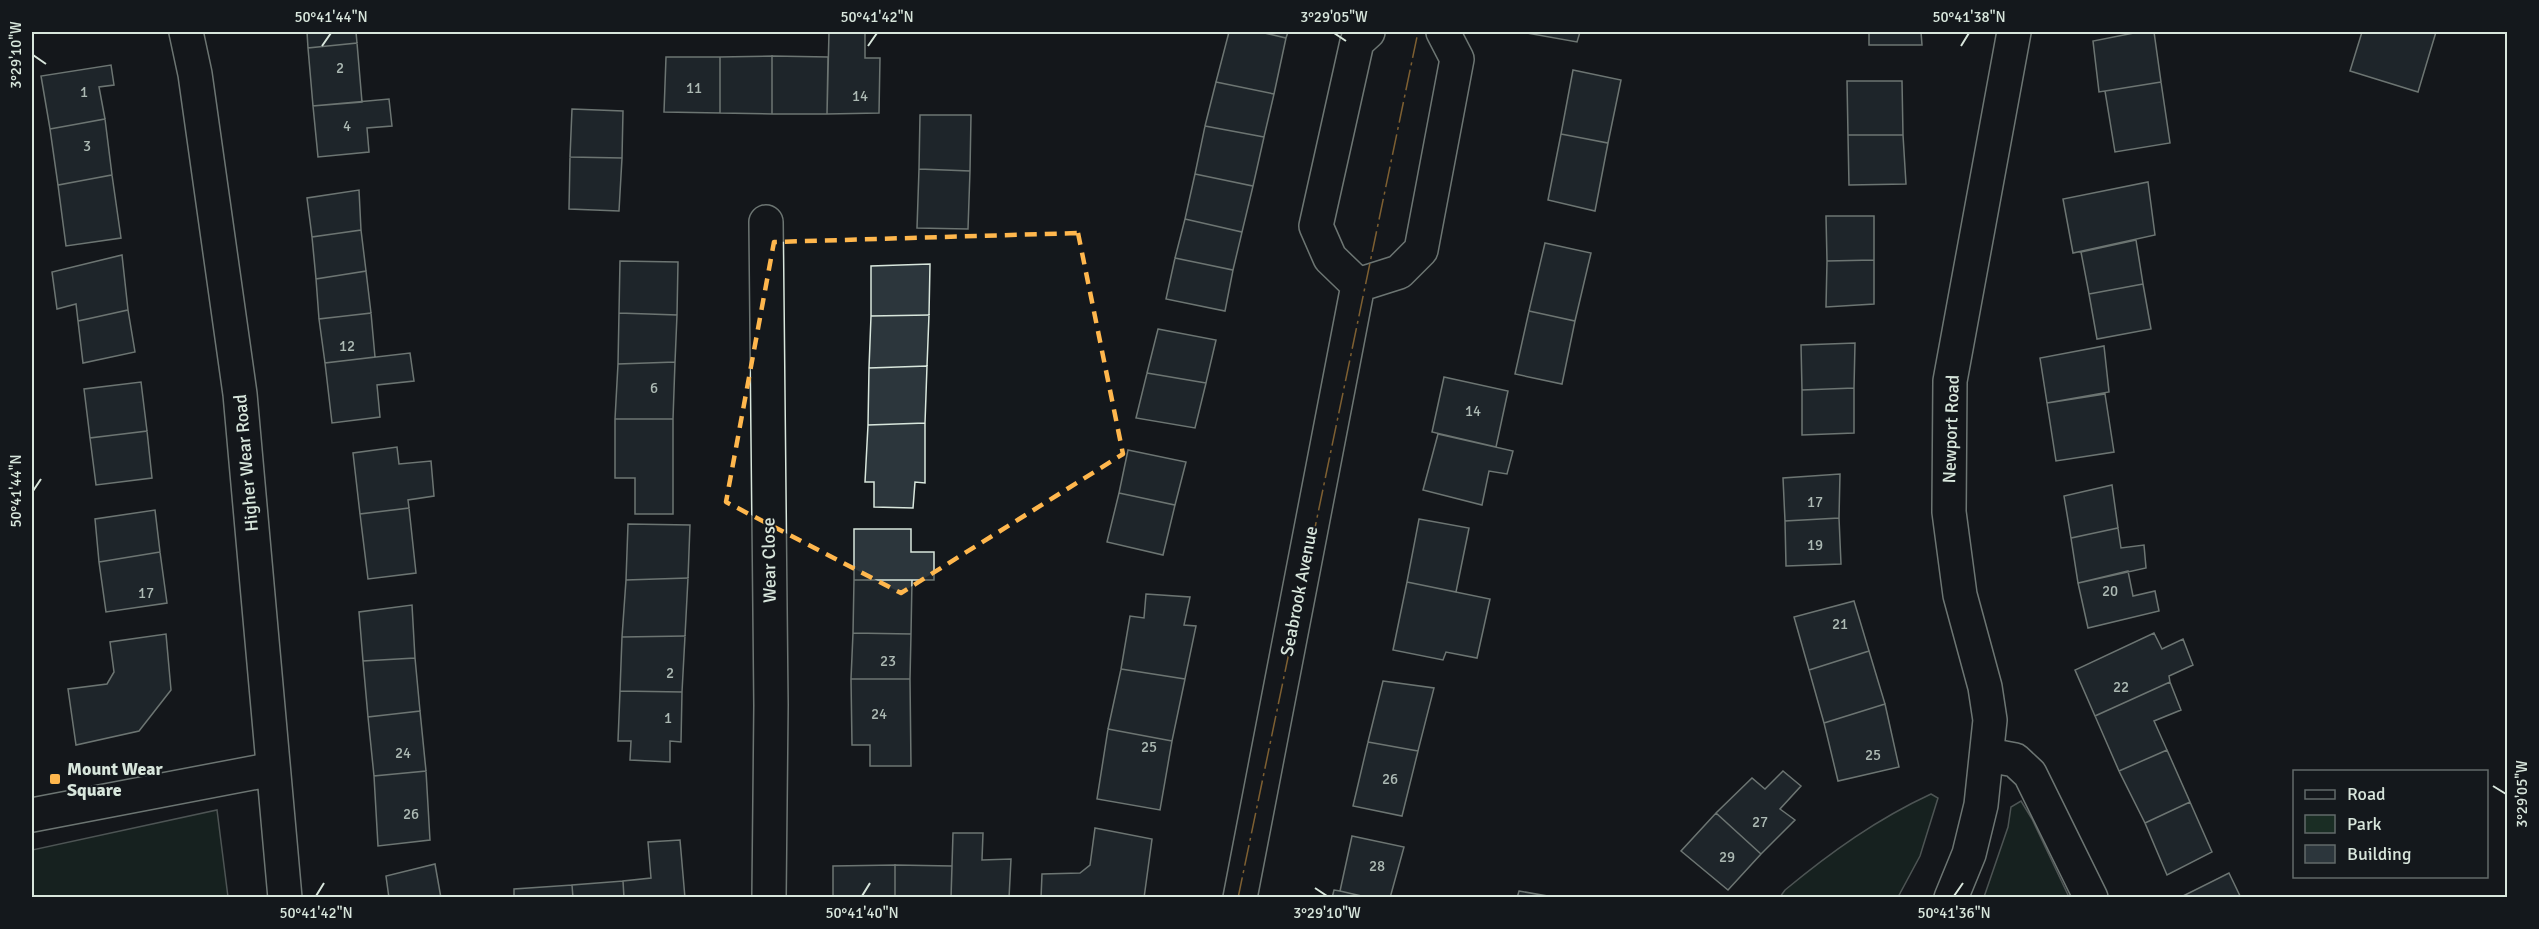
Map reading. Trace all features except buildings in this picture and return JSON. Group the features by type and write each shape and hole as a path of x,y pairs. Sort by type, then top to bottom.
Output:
{"street":[{"name":"Higher Wear Road","path":"186,32 195,74 240,394 285,897"},
{"path":"1368,32 1357,42 1316,226 1330,258 1358,285 1398,272 1420,250 1457,59 1443,32"},
{"name":"Newport Road","path":"1951,897 1969,854 1981,806 1990,720 1960,595 1949,512 1950,381 2014,32"},
{"name":"Wear Close","path":"766,222 771,693 769,897"},
{"name":"Seabrook Avenue","path":"1240,897 1358,285"},
{"path":"1988,755 2015,760 2030,774 2091,897"},
{"path":"32,815 273,769"}],"highlighted area":[{"path":"1078,233 1123,454 901,593 726,502 774,242"}],"green space":[{"path":"1931,794 1938,798 1920,856 1898,897 1780,897 1802,876 1855,837"},
{"path":"2021,801 2069,897 1984,897 2008,827 2011,807"},
{"path":"217,810 228,897 32,897 32,850"}],"power":[{"path":"1238,898 1418,32"}],"place":[{"name":"Mount Wear Square","path":"55,779"}]}
